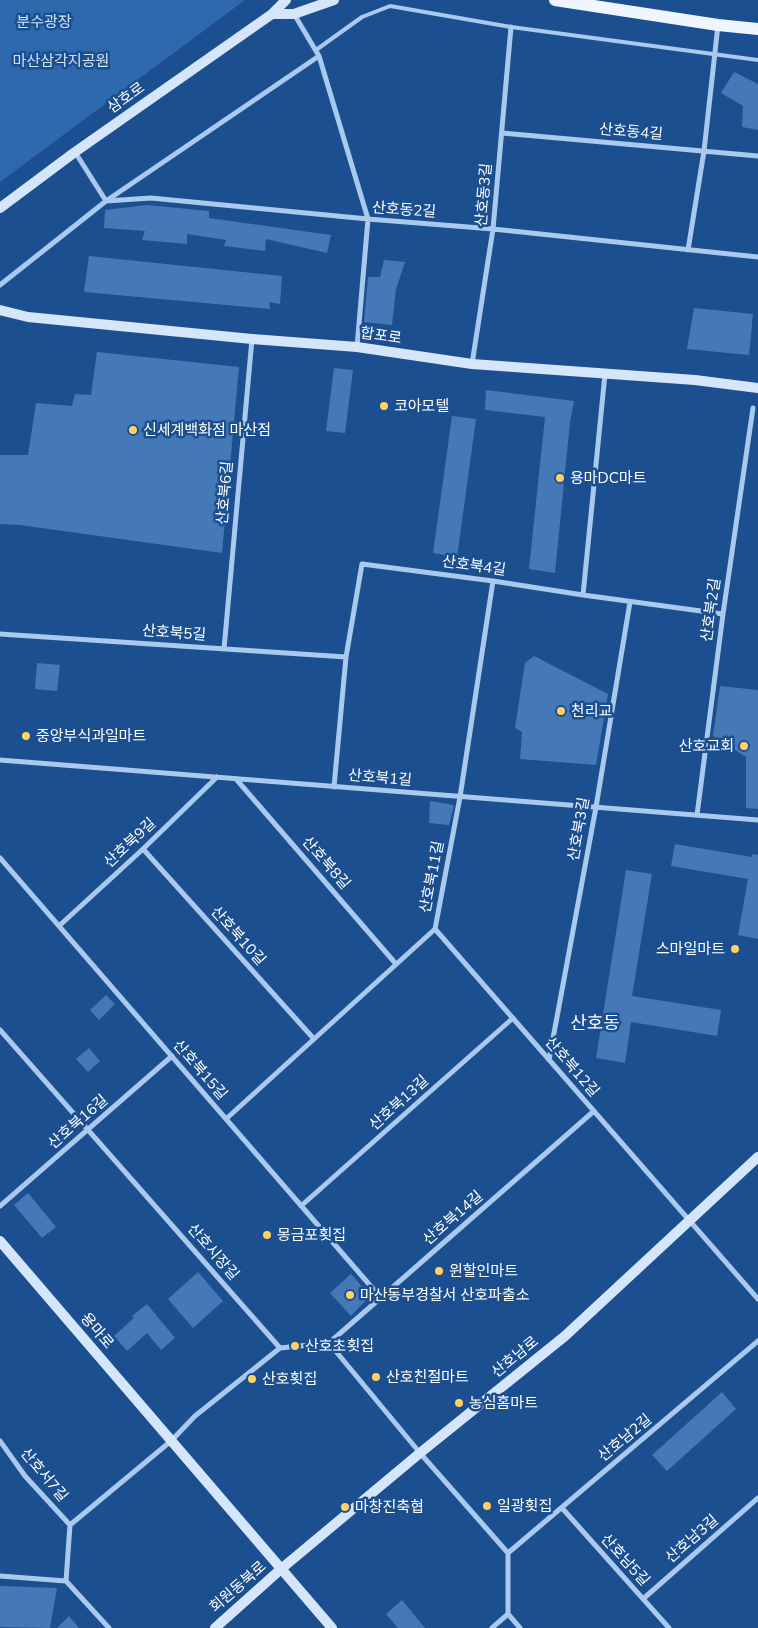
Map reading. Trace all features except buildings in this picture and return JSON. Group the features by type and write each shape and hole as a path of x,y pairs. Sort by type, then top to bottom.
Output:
{"main road":[{"name":"삼호로","path":"0,208 75,152 272,14 286,0"},
{"path":"272,14 294,14 334,0"},
{"path":"554,0 718,25 758,29"},
{"path":"0,204 17,196"},
{"name":"합포로","path":"0,310 28,317 252,339 357,347 472,364 695,380 758,388"},
{"name":"산호남로","path":"281,1570 420,1453 565,1336 758,1157"},
{"name":"용마로","path":"0,1241 332,1628"},
{"name":"회원동북로","path":"215,1628 281,1570"}],"street":[{"path":"294,14 319,56 368,219 357,347"},
{"path":"688,250 704,151 718,25"},
{"name":"산호동3길","path":"472,364 494,229 511,27"},
{"path":"0,285 106,201 319,56"},
{"name":"산호동4길","path":"502,133 758,156"},
{"path":"75,152 106,201"},
{"name":"산호동2길","path":"106,201 151,198 494,229 758,257"},
{"name":"산호북6길","path":"224,649 252,339"},
{"path":"583,595 605,373"},
{"name":"산호북2길","path":"698,815 723,614 753,408"},
{"name":"산호북4길","path":"334,786 346,657 362,564 723,614"},
{"name":"산호북11길","path":"226,1119 435,929 460,797 493,581"},
{"name":"산호북3길","path":"549,1060 596,808 630,602"},
{"name":"산호북5길","path":"0,634 346,657"},
{"name":"산호북1길","path":"0,760 758,820"},
{"name":"산호북9길","path":"59,926 143,849 217,777"},
{"name":"산호북8길","path":"236,779 396,964"},
{"name":"산호북10길","path":"143,849 314,1038"},
{"name":"산호북15길","path":"0,858 381,1298"},
{"name":"산호북12길","path":"435,929 758,1299"},
{"name":"산호북13길","path":"301,1206 513,1018"},
{"name":"산호시장길","path":"0,1030 280,1348"},
{"name":"산호북16길","path":"0,1206 172,1056"},
{"name":"산호북14길","path":"329,1344 594,1111"},
{"name":"산호남2길","path":"508,1553 758,1341"},
{"path":"66,1582 70,1525 171,1440 195,1416 280,1348 329,1344 420,1453 508,1553 508,1614 520,1628"},
{"name":"산호서7길","path":"0,1441 26,1476 70,1525"},
{"name":"산호남3길","path":"643,1599 758,1498"},
{"name":"산호남5길","path":"562,1508 669,1628"},
{"path":"0,1576 66,1582 108,1628"},
{"path":"492,1628 508,1614"}],"lane":[{"path":"316,50 362,17 390,6 511,27 758,60"}],"green space":[{"name":"마산삼각지공원","path":"0,0 245,0 0,182"}],"place":[{"name":"코아모텔","path":"384,406"},
{"name":"신세계백화점 마산점","path":"133,430"},
{"name":"용마DC마트","path":"560,478"},
{"name":"천리교","path":"561,711"},
{"name":"중앙부식과일마트","path":"26,736"},
{"name":"산호교회","path":"744,746"},
{"name":"스마일마트","path":"735,949"},
{"name":"몽금포횟집","path":"267,1235"},
{"name":"윈할인마트","path":"439,1271"},
{"name":"마산동부경찰서 산호파출소","path":"350,1295"},
{"name":"산호초횟집","path":"295,1346"},
{"name":"산호친절마트","path":"376,1377"},
{"name":"산호횟집","path":"252,1379"},
{"name":"농심홈마트","path":"459,1403"},
{"name":"일광횟집","path":"487,1506"},
{"name":"마창진축협","path":"345,1507"}],"district":[{"name":"산호동","path":"595,1024"}],"park label":[{"name":"분수광장","path":"44,22"}]}
